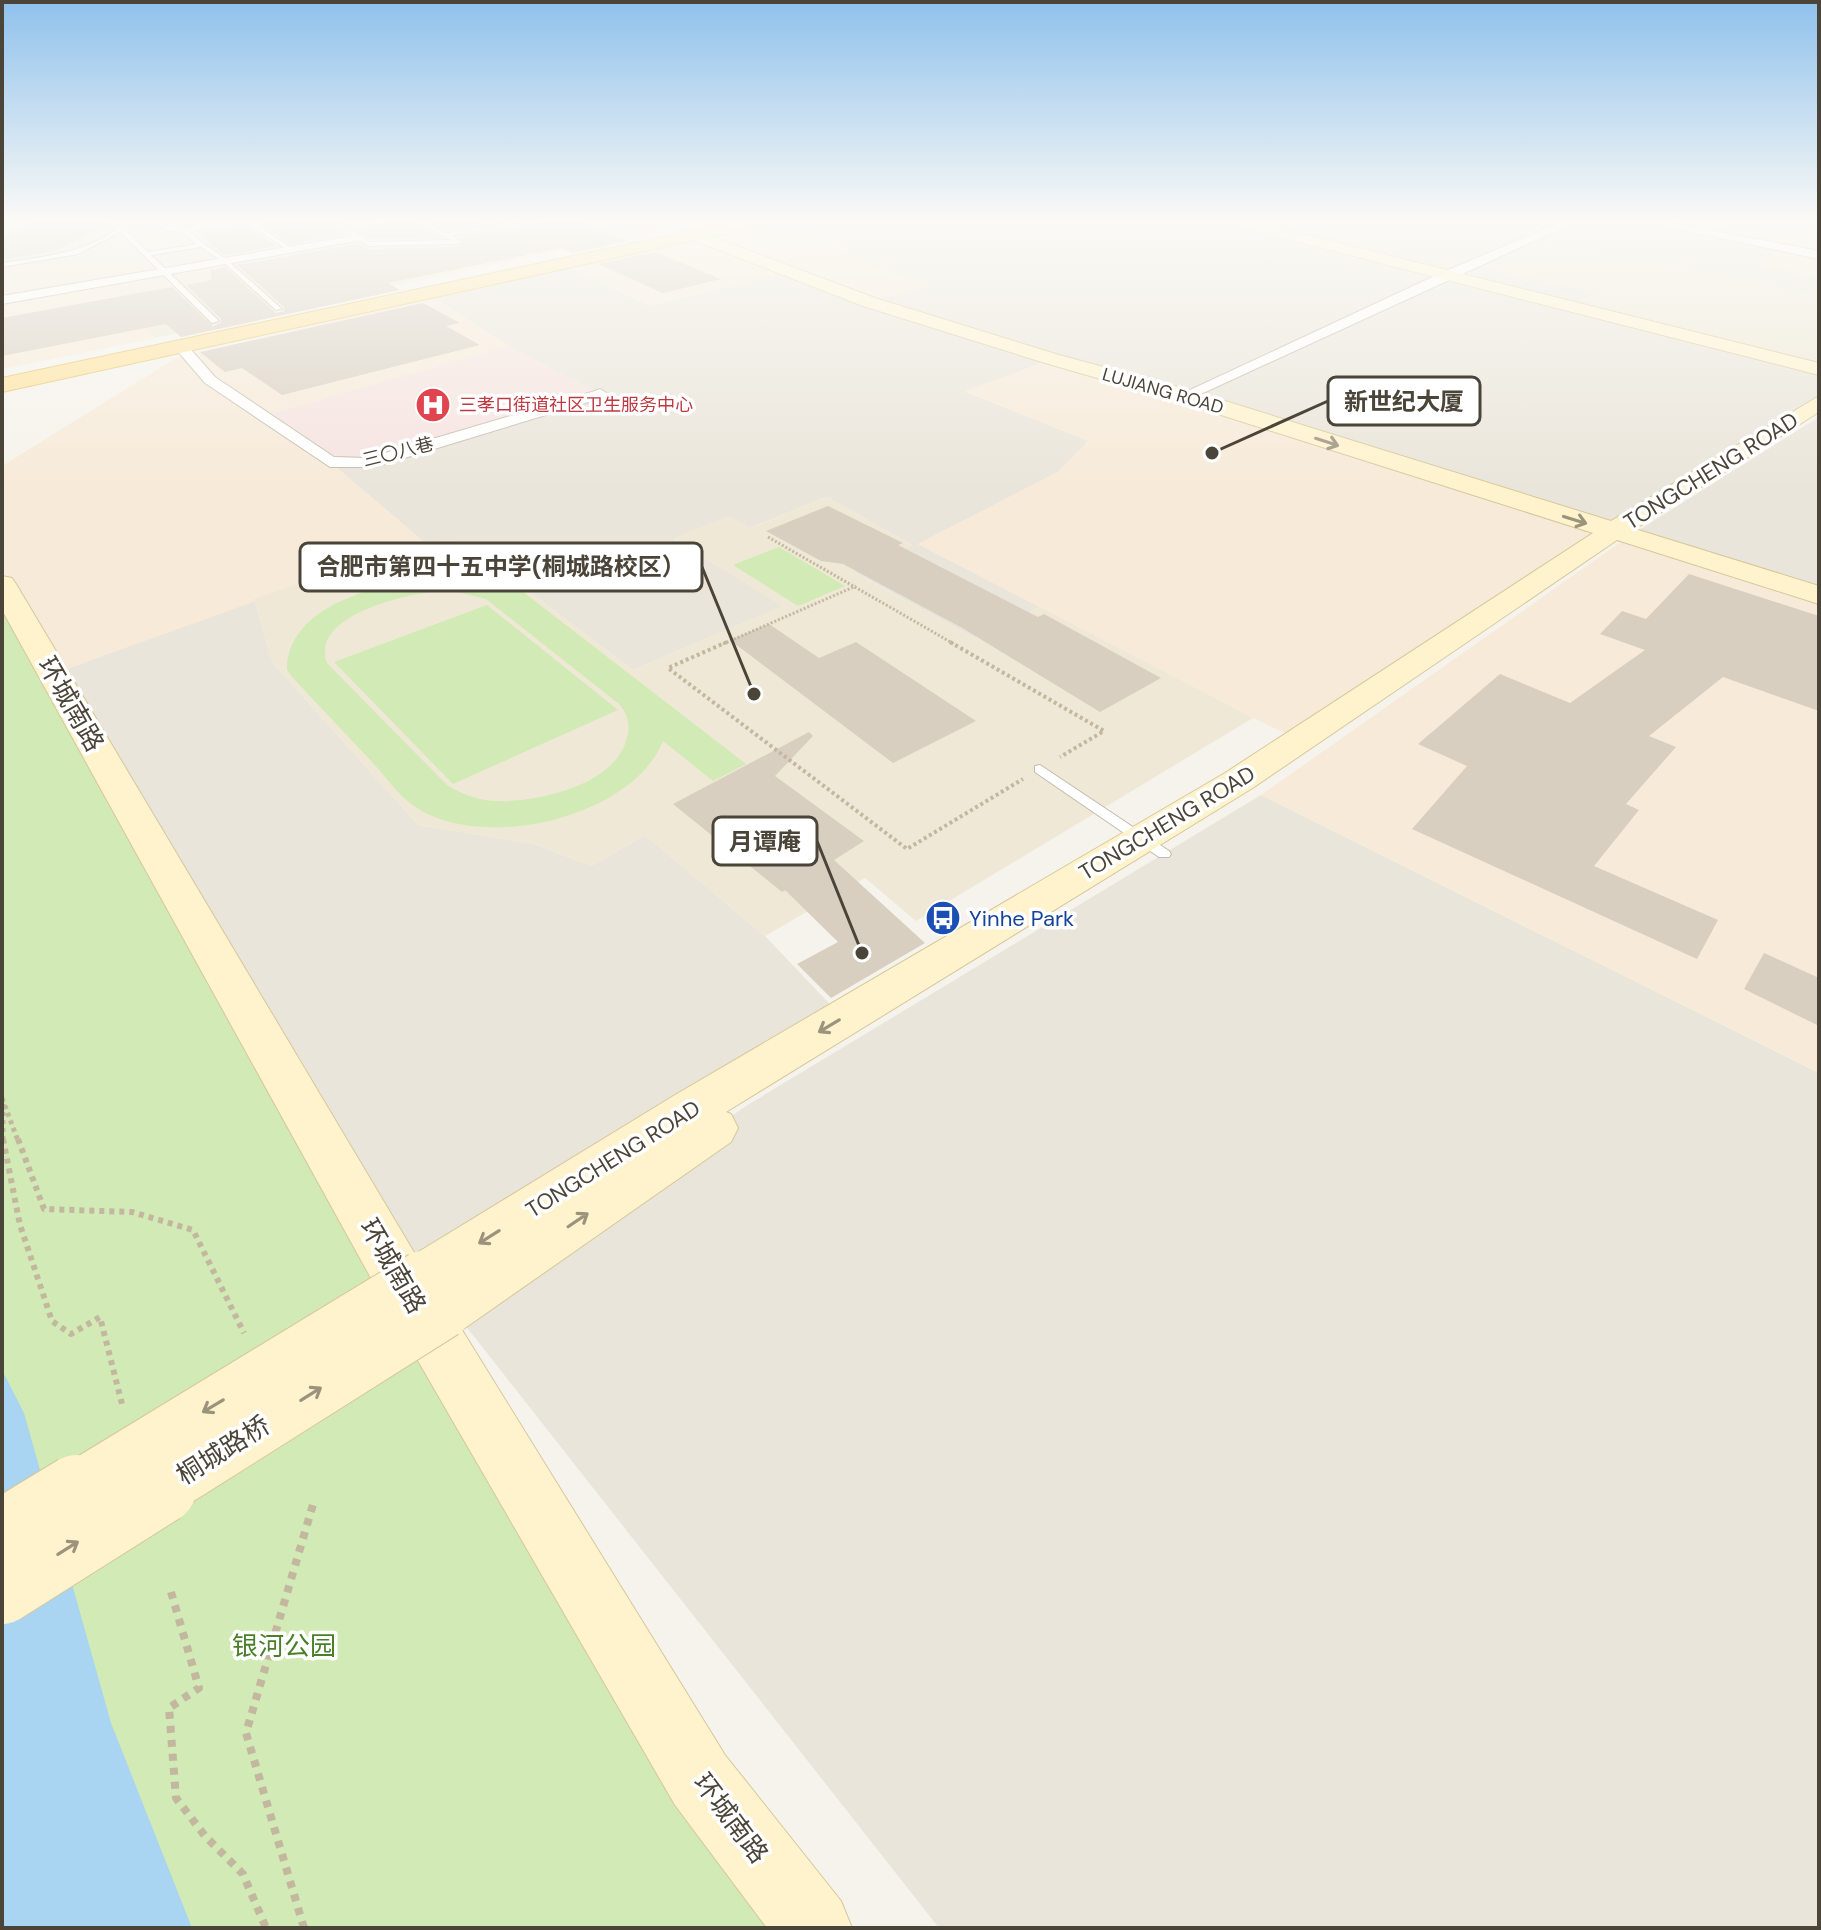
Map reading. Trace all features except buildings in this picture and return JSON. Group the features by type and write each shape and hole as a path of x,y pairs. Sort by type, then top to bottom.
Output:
{"main road":[{"path":"2,374 304,310"},
{"path":"2,385 342,310"}],"street":[{"name":"LUJIANG ROAD","path":"895,310 1185,396 1819,595"},
{"path":"1185,396 1371,310"},
{"path":"1582,310 1819,369"},
{"name":"三〇八巷","path":"181,347 210,380 330,462 369,463 600,394"},
{"name":"TONGCHENG ROAD","path":"434,1295 746,1106 1153,846 1261,795 1620,535 1819,403"},
{"name":"TONGCHENG ROAD","path":"1620,535 1819,417"},
{"name":"环城南路","path":"2,584 407,1291 700,1780 814,1928"},
{"name":"桐城路桥","path":"2,1534 434,1295"},
{"name":"桐城路桥","path":"2,1590 434,1295"}],"lane":[{"path":"204,310 215,321"},
{"path":"1040,769 1153,846"}],"path":[{"path":"768,537 856,586 1104,731 907,849 668,668 856,586"},
{"path":"2,1099 44,1209 132,1212 193,1230 244,1333"},
{"path":"2,1099 3,1151 20,1225 52,1321 71,1334 100,1317 122,1404"},
{"path":"304,1928 246,1733 314,1501"},
{"path":"171,1592 199,1688 169,1708 176,1798 205,1836 243,1874 266,1928"}],"shaded area":[{"path":"2,310 131,310 155,338 2,369"},
{"path":"130,310 282,310 155,338"},
{"path":"378,310 453,310 508,346 265,416 330,462 423,541 67,669 2,570 2,466 176,358"},
{"path":"453,310 1586,310 1819,369 1819,403 1612,532 1052,359 966,392 1089,441 1058,472 918,544 1040,607 976,639 854,572 912,545 827,497 750,528 674,539 783,606 633,670 465,543 423,541 330,462 598,393 508,346"},
{"path":"1601,310 1819,310 1819,363"},
{"name":"三孝口街道社区卫生服务中心","path":"508,346 600,394 369,463 330,462 264,416"},
{"path":"1052,359 1612,532 1300,740 918,544 1058,472 1088,441 965,391"},
{"path":"1819,417 1819,595 1628,537"},
{"path":"827,497 912,545 855,573 976,639 1040,607 1253,718 916,921 865,878 765,936 645,835 591,866 535,844 418,825 273,663 254,599 423,541 452,540 465,543 633,670 782,606 673,538 730,516 751,528"},
{"path":"1628,537 1819,595 1819,1073 1261,795"},
{"path":"254,599 273,663 418,825 535,844 591,866 645,835 765,936 843,1018 423,1278 67,669"},
{"path":"1261,795 1819,1073 1819,1928 939,1928 454,1311 746,1106"}],"green space":[{"path":"779,547 845,586 798,606 733,565"},
{"path":"474,554 746,764 713,781 663,741 646,768 620,791 587,809 550,821 511,827 473,826 439,818 410,803 287,670 292,645 306,625 327,609 352,596 380,587 458,576 445,565","holes":["430,592 457,592 486,599 619,704 627,718 627,738 616,759 603,771 568,789 529,799 494,801 464,794 447,785 327,663 325,647 332,633 344,621 399,598"]},
{"name":"银河公园","path":"2,602 462,1413 841,1928 2,1928"},
{"path":"487,605 618,710 453,784 334,662"}],"water":[{"path":"2,1370 24,1413 111,1723 192,1928 2,1928"}],"place":[{"name":"三孝口街道社区卫生服务中心","path":"433,405"},
{"name":"新世纪大厦","path":"1212,453"},
{"name":"合肥市第四十五中学(桐城路校区）","path":"754,694"},
{"name":"Yinhe Park","path":"943,918"},
{"name":"月谭庵","path":"862,953"}]}
